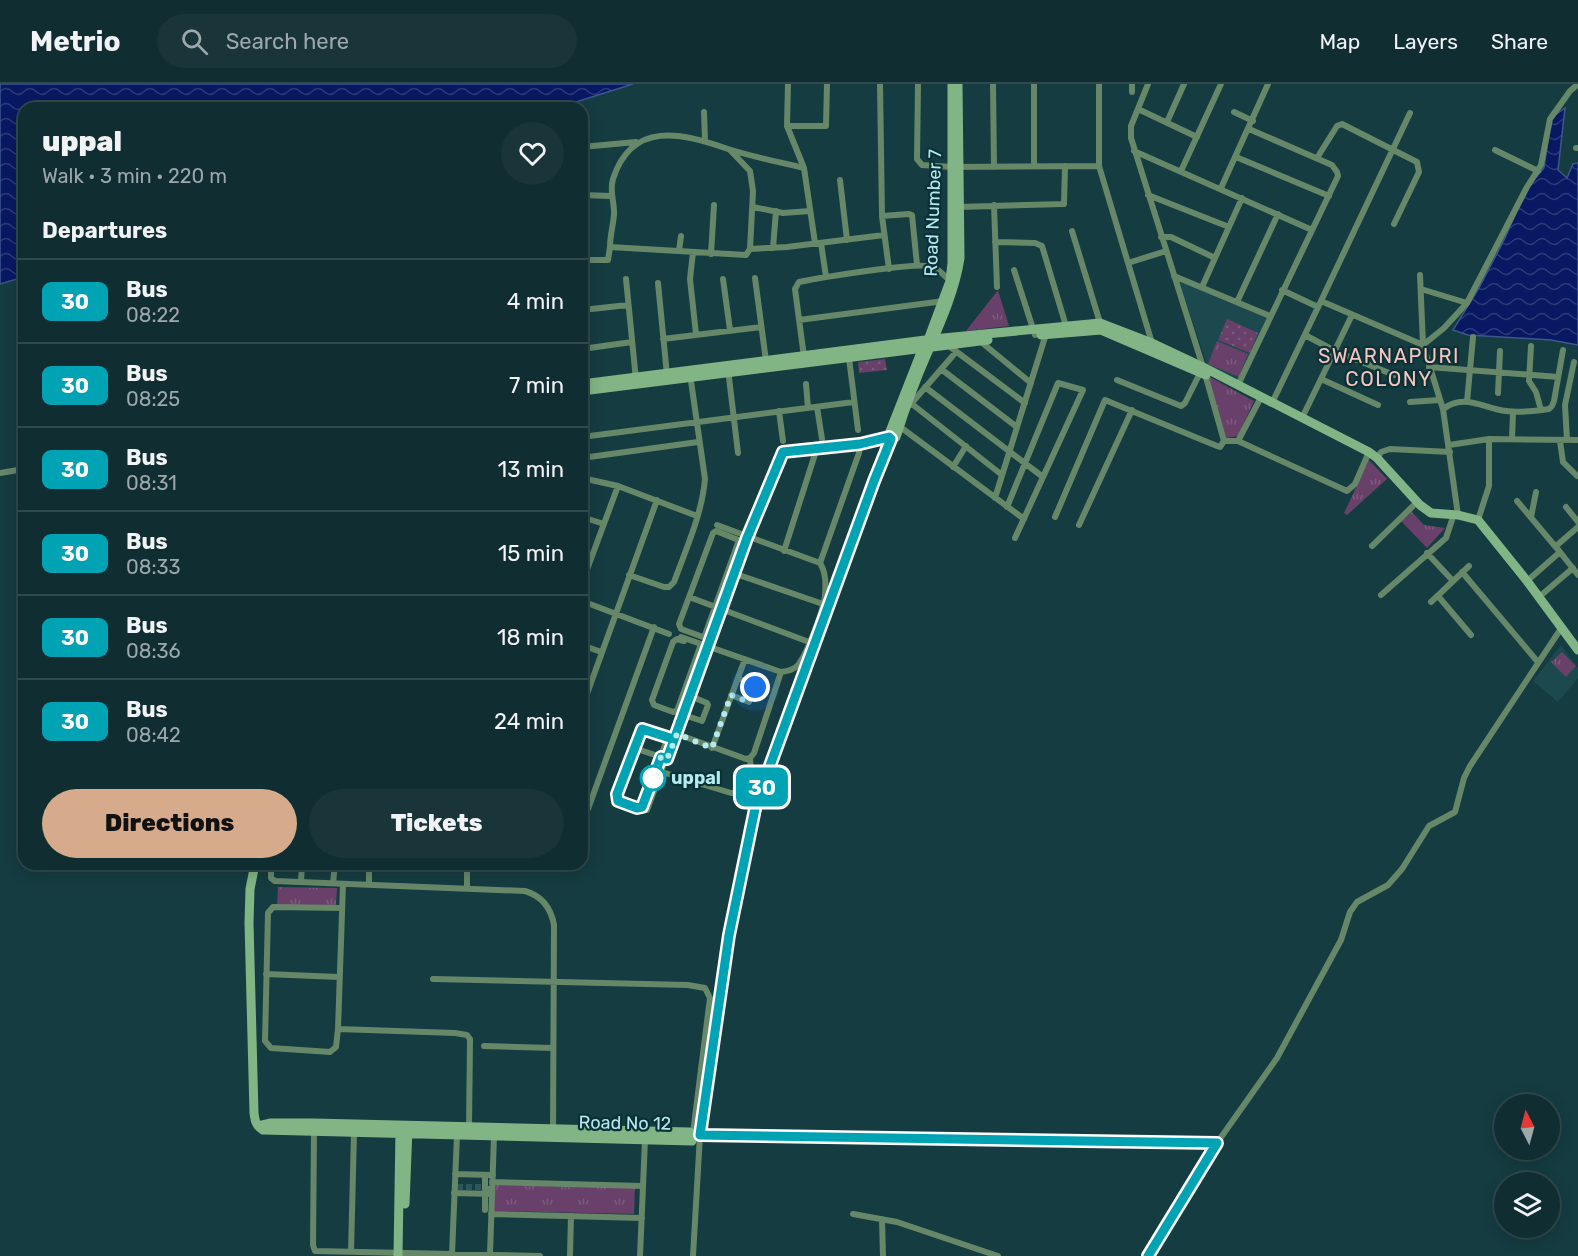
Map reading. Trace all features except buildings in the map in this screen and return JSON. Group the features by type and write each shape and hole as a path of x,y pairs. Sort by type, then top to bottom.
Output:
{"street":[{"path":"788,84 788,126 804,168 810,212 826,277"},
{"path":"788,126 826,126 827,84"},
{"path":"880,84 882,216 889,270"},
{"path":"918,84 918,162 922,165 955,167 1099,166"},
{"name":"Road Number 7","path":"952,84 955,167"},
{"name":"Road Number 7","path":"929,344 952,282 958,84"},
{"path":"993,84 994,166"},
{"path":"1034,84 1034,166"},
{"path":"1099,84 1099,166 1152,343"},
{"path":"1132,84 1132,92"},
{"path":"1148,84 1131,126 1134,151 1224,441"},
{"path":"1167,122 1184,84"},
{"path":"1181,171 1221,84"},
{"path":"1221,188 1268,84"},
{"path":"1423,345 1444,328 1467,303 1527,187 1538,171 1543,159 1550,119 1570,91 1578,84"},
{"path":"1138,109 1197,137"},
{"path":"704,112 705,141"},
{"path":"1234,112 1252,121"},
{"path":"1272,403 1410,113"},
{"path":"1317,158 1337,126 1342,124 1417,162 1419,172 1394,224"},
{"path":"1238,385 1337,180 1337,172 1332,165 1249,129"},
{"path":"588,146 637,142 656,136 683,136 804,168"},
{"path":"588,260 608,260 614,214 611,196 612,180 621,161 637,142"},
{"path":"610,247 746,255 750,249 753,207 750,171 729,149"},
{"path":"1495,150 1538,171"},
{"path":"1134,151 1312,230"},
{"path":"1236,157 1329,196"},
{"path":"955,207 1064,204 1065,166"},
{"path":"840,180 847,240"},
{"path":"588,195 611,196"},
{"path":"1148,195 1229,227"},
{"path":"1202,288 1242,198"},
{"path":"711,254 714,205"},
{"path":"994,205 997,287"},
{"path":"753,207 776,211 810,212"},
{"path":"773,248 776,211"},
{"path":"1236,302 1278,214"},
{"path":"882,216 912,215 917,266"},
{"path":"1072,231 1101,326"},
{"path":"750,249 884,235"},
{"path":"680,251 681,236"},
{"path":"1161,237 1171,237 1215,258"},
{"path":"995,242 1035,243 1042,246 1066,326"},
{"path":"1128,263 1166,251"},
{"path":"693,252 690,279 696,334"},
{"path":"804,359 796,285 799,282 917,266 933,267 952,282"},
{"path":"1014,270 1035,333"},
{"path":"1381,595 1446,538 1459,517 1443,409 1423,345 1420,275"},
{"path":"1174,276 1270,316"},
{"path":"755,278 766,361"},
{"path":"626,279 636,380"},
{"path":"723,279 730,330"},
{"path":"658,283 667,376"},
{"path":"1420,289 1467,303"},
{"path":"1282,290 1352,315 1423,345"},
{"path":"799,320 945,301"},
{"path":"588,309 628,305"},
{"path":"1302,418 1352,315"},
{"path":"909,406 941,369 953,349 980,341 1066,326 1101,326 1152,343 1203,372 1238,385 1371,455 1420,505 1431,513 1478,520 1578,650"},
{"path":"588,384 690,374 929,344 1035,333 1047,334 1101,326 1203,372 1371,455 1413,506 1428,517 1435,520 1459,517"},
{"path":"663,339 761,327"},
{"path":"995,498 1047,334"},
{"path":"1305,335 1335,351 1394,375"},
{"path":"1467,402 1473,337"},
{"path":"980,341 1031,383"},
{"path":"588,348 632,342"},
{"path":"718,608 703,637 681,629 679,624 713,532 716,531 744,540 784,550 820,563 824,568 826,583 823,604 799,664 793,670 781,672 745,659 708,649 700,647 677,639 674,640 652,703 675,712 678,709 708,649 718,608 731,572 744,540 783,452 860,444 896,437 909,406 929,344"},
{"path":"696,1134 729,935 756,804 920,356 929,344"},
{"path":"728,369 766,361 849,358 929,344 953,349 1025,403"},
{"path":"1531,346 1528,374 1541,410"},
{"path":"1498,393 1500,351"},
{"path":"1443,409 1452,403 1467,402 1513,412 1549,409 1552,406 1563,351"},
{"path":"849,358 858,430"},
{"path":"1574,362 1565,405 1563,462 1577,476"},
{"path":"1429,367 1558,377"},
{"path":"728,369 738,453"},
{"path":"941,369 1017,427"},
{"path":"1117,380 1181,405 1185,404 1203,372"},
{"path":"629,575 669,587 674,582 697,516 705,479 690,374"},
{"path":"1321,379 1378,405"},
{"path":"588,390 636,380"},
{"path":"1008,507 1058,383 1083,390 1015,538"},
{"path":"806,384 808,408"},
{"path":"925,387 1043,477"},
{"path":"1055,517 1106,400 1218,447 1224,441 1238,441 1347,491 1355,484 1371,455 1390,449 1450,448 1489,439 1578,440"},
{"path":"1238,441 1259,400"},
{"path":"1410,402 1440,400"},
{"path":"588,436 854,402"},
{"path":"909,406 966,446 1002,475"},
{"path":"817,407 822,439"},
{"path":"1079,525 1132,410"},
{"path":"779,411 783,441"},
{"path":"1512,439 1513,412"},
{"path":"900,426 1024,519"},
{"path":"1478,520 1490,486 1489,439"},
{"path":"588,457 698,442"},
{"path":"820,563 860,453 860,444"},
{"path":"953,467 966,446"},
{"path":"784,550 818,448"},
{"path":"0,473 18,470"},
{"path":"588,479 618,486 697,516"},
{"path":"588,568 618,486"},
{"path":"1531,517 1536,492"},
{"path":"588,690 657,500"},
{"path":"1517,501 1578,575"},
{"path":"1372,546 1413,506"},
{"path":"1566,507 1578,522"},
{"path":"588,519 604,524"},
{"path":"717,525 744,540"},
{"path":"1527,581 1578,527"},
{"path":"1427,553 1453,581"},
{"path":"1431,602 1469,566"},
{"path":"1539,597 1573,568"},
{"path":"731,572 823,604"},
{"path":"1462,572 1537,661"},
{"path":"1438,596 1471,635"},
{"path":"689,597 809,642"},
{"path":"588,603 669,634"},
{"path":"588,809 654,627"},
{"path":"1148,1256 1217,1143 1277,1058 1341,940 1350,912 1357,903 1388,885 1402,869 1430,826 1455,812 1464,778 1470,766 1537,661 1562,627"},
{"path":"681,637 708,649"},
{"path":"588,647 601,652"},
{"path":"700,647 684,715 673,737 642,807 637,808 618,801 616,797 642,729 673,737 712,748 746,759 750,758"},
{"path":"712,748 745,659"},
{"path":"662,772 731,793 749,789 752,782 750,758 754,753 781,672"},
{"path":"731,695 749,702 755,684 738,678"},
{"path":"684,715 702,721 708,705 690,696"},
{"path":"634,748 664,758"},
{"path":"647,810 662,772 664,758"},
{"path":"254,870 250,889 249,923 254,1113 260,1128"},
{"path":"271,870 273,880 525,891 541,899 552,914 554,925 553,1133"},
{"path":"301,882 302,870"},
{"path":"333,884 334,870"},
{"path":"369,870 369,884"},
{"path":"467,870 467,888"},
{"path":"342,908 273,907 270,910 266,975 265,1041 267,1046 330,1052 336,1047 338,1029 343,884"},
{"path":"266,975 339,977"},
{"path":"433,979 701,986 705,988 710,998 696,1134 693,1256"},
{"path":"338,1029 467,1035 470,1039 469,1131"},
{"path":"484,1046 553,1048"},
{"name":"Road No 12","path":"260,1128 271,1123 303,1123 404,1130 457,1135 469,1131 494,1136 553,1133 692,1141 696,1134 404,1130 314,1132 260,1128"},
{"path":"401,1254 404,1130"},
{"path":"314,1132 313,1249 319,1252 540,1256"},
{"path":"351,1252 354,1132"},
{"path":"696,1134 1217,1143"},
{"path":"452,1254 457,1135"},
{"path":"490,1254 488,1208 494,1136"},
{"path":"640,1256 645,1140"},
{"path":"456,1174 490,1185"},
{"path":"454,1191 490,1185 643,1186"},
{"path":"488,1208 571,1216 642,1218"},
{"path":"853,1214 882,1219 998,1256"},
{"path":"570,1256 571,1216"},
{"path":"882,1219 883,1256"}],"shaded area":[{"path":"1179,281 1268,318 1238,383 1208,367"},
{"path":"1561,645 1578,668 1578,678 1558,702 1533,681"}],"green space":[{"path":"998,290 1009,326 966,331"},
{"path":"1227,319 1258,333 1250,353 1218,340"},
{"path":"1217,341 1248,354 1239,377 1208,364"},
{"path":"885,359 887,370 859,373 858,362"},
{"path":"1208,376 1254,401 1238,436 1226,438"},
{"path":"1369,460 1387,479 1347,515 1344,513"},
{"path":"1412,512 1424,525 1445,528 1427,548 1401,521"},
{"path":"1562,652 1576,666 1566,677 1551,662"},
{"path":"278,887 337,888 336,905 277,905"},
{"path":"495,1185 635,1188 634,1214 493,1211"}],"water":[{"path":"0,84 633,84 576,102 18,102 18,279 0,284"},
{"path":"1565,108 1558,170 1567,178 1573,164 1578,163 1578,345 1551,340 1468,335 1453,330 1479,288 1505,238 1527,188 1544,168 1551,118"}],"tunnel":[{"path":"457,1187 485,1187"}],"bus line":[{"name":"30","path":"670,738 642,729 616,797 618,801 637,808 642,807 661,757 667,759 747,538 783,452 860,444 889,437 891,439 756,804 732,914 700,1135 1217,1143 1148,1256"}],"place":[{"name":"uppal","path":"653,778"}],"district":[{"name":"SWARNAPURI COLONY","path":"1389,368"}],"route":[{"path":"653,778 661,757 667,759 677,734 712,748 731,695 749,702 755,687"}]}
